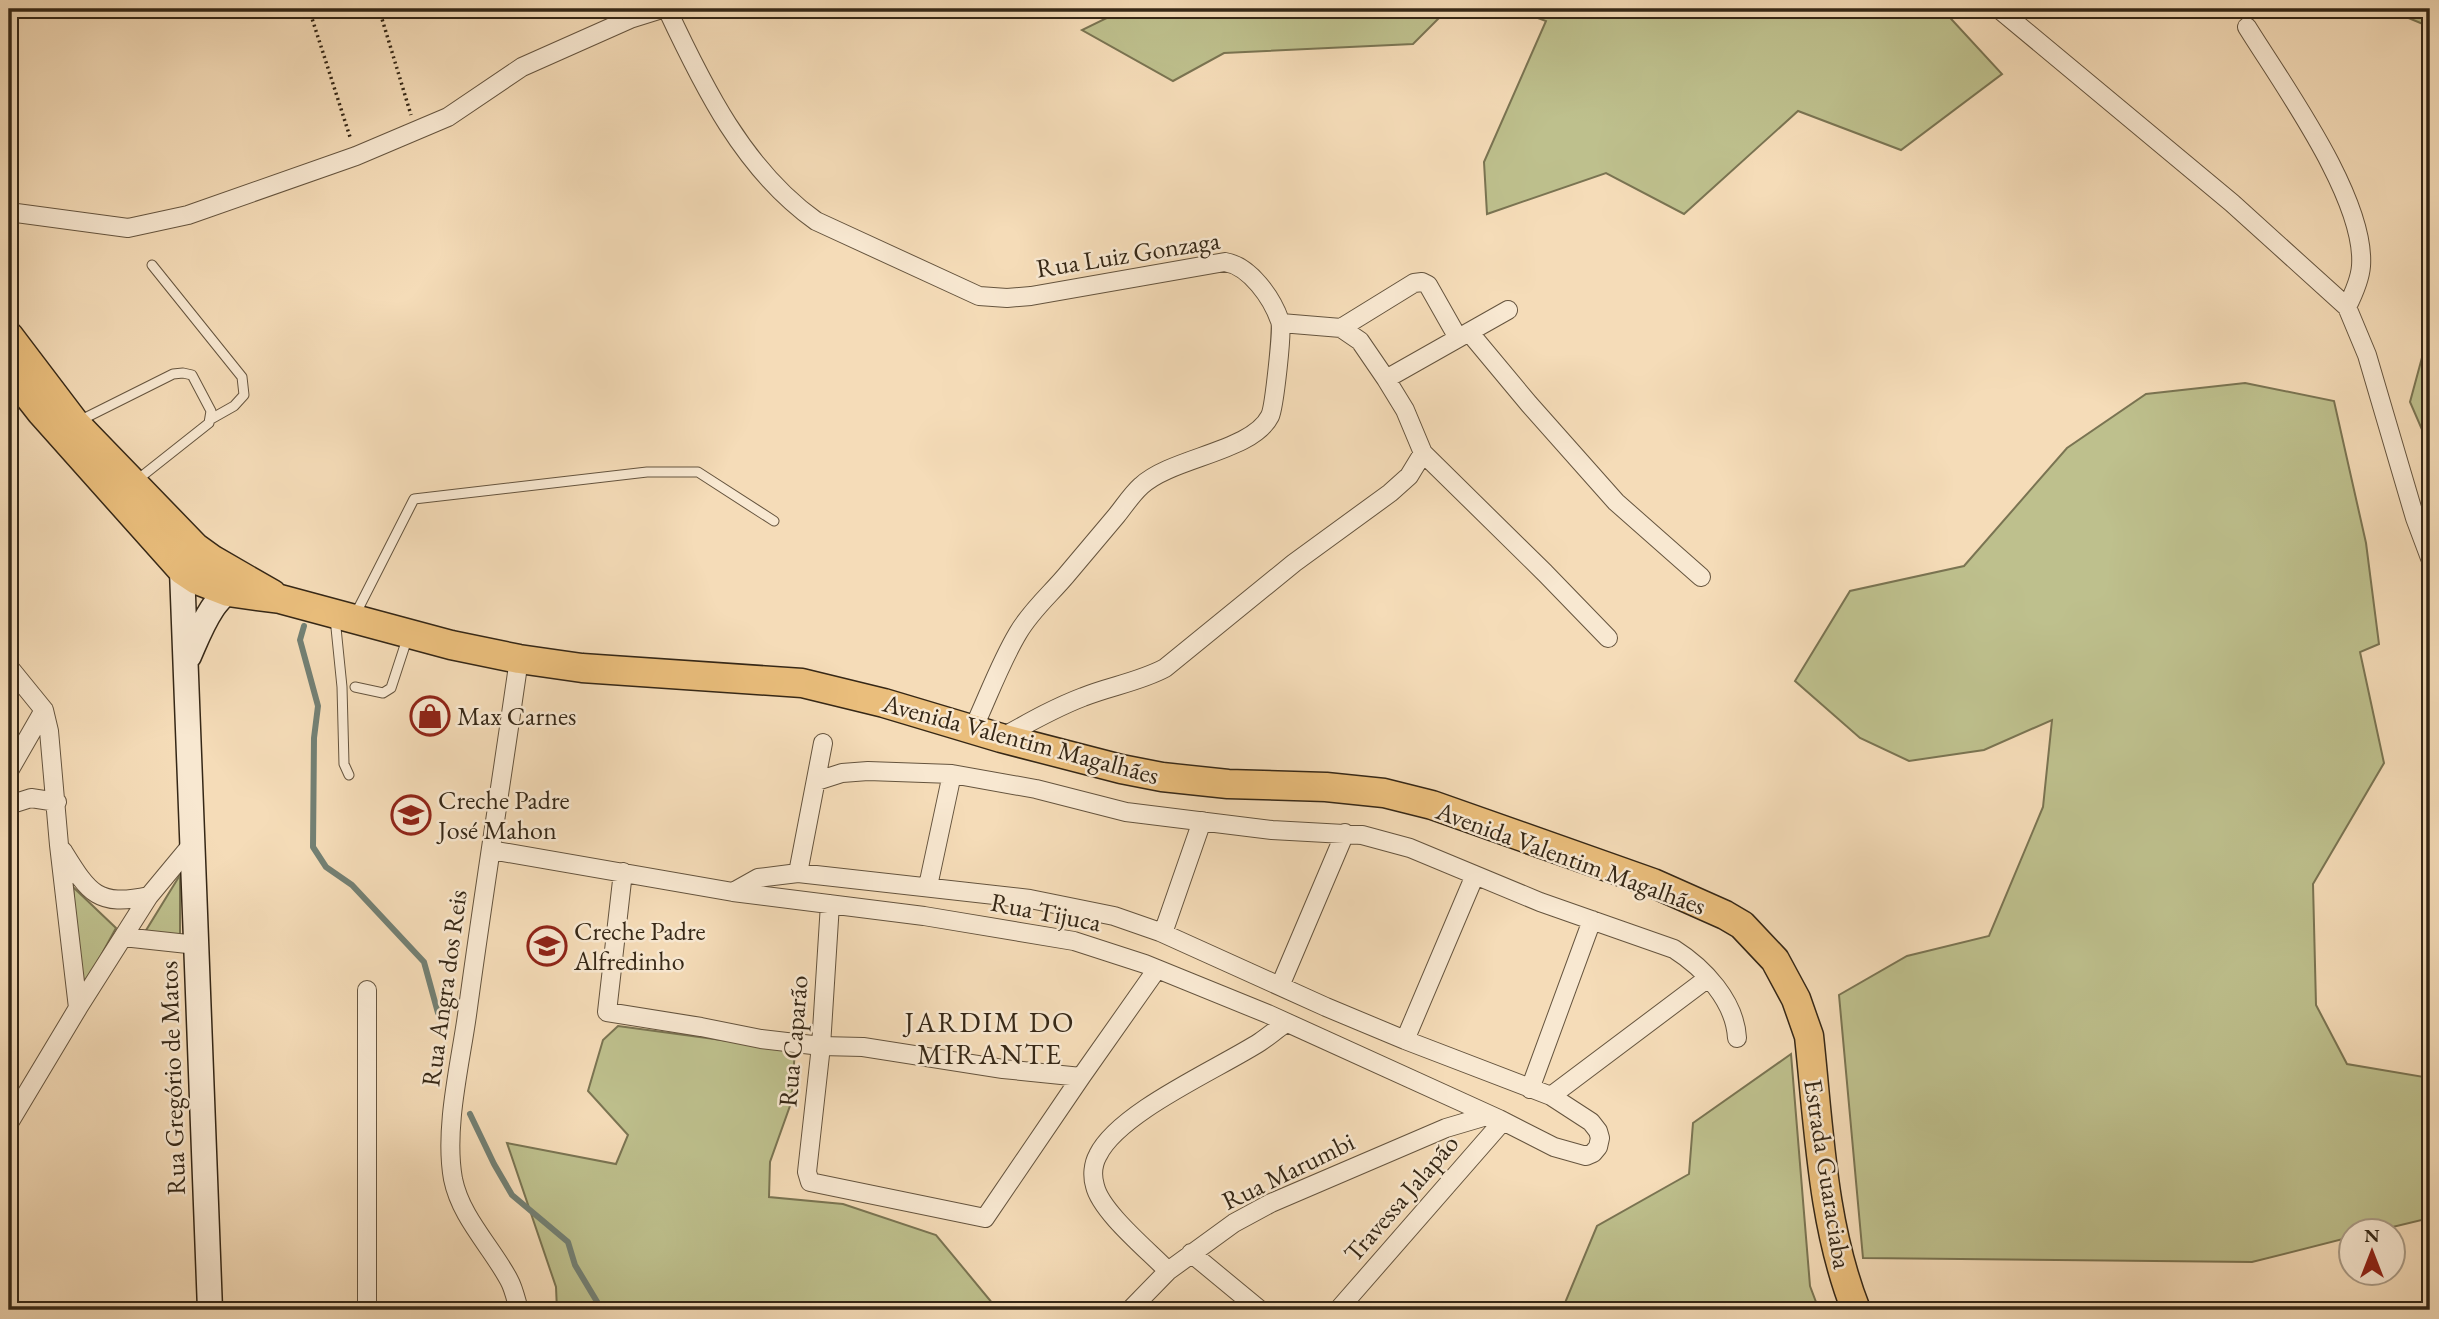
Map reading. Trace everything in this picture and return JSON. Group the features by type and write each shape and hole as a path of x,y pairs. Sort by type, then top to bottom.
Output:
{"main road":[{"name":"Avenida Valentim Magalhães","path":"9,336 75,423 133,483 189,558 197,580 234,583 280,599 409,634 519,659 582,668 802,683 884,703 1001,738 1162,777 1228,784 1326,787 1384,793 1432,805 1653,883 1742,925 1775,960 1804,1017 1809,1036"},
{"name":"Avenida Valentim Magalhães","path":"9,371 41,412 189,558"},
{"name":"Estrada Guaraciaba","path":"1809,1036 1831,1226 1842,1276 1856,1310"}],"street":[{"path":"9,212 128,228 188,215 356,156 448,117 522,67 630,19 664,9"},
{"name":"Rua Luiz Gonzaga","path":"664,9 697,74 751,158 773,185 816,221 979,296 1031,296 1225,262 1237,264 1259,285 1281,323"},
{"path":"1999,9 2232,203 2347,307 2367,355 2415,518 2430,558"},
{"path":"2247,27 2321,147 2347,199 2356,229 2361,268 2347,307"},
{"path":"1341,328 1414,283 1422,282 1428,285 1463,335 1616,502 1701,577"},
{"path":"1386,379 1508,310"},
{"path":"973,729 1017,635 1032,611 1064,578 1140,486 1159,472 1227,447 1248,436 1270,416 1281,323 1341,328 1360,341 1405,410 1423,453 1608,638"},
{"path":"1001,738 1085,696 1139,680 1165,668 1294,562 1390,494 1409,476 1423,453"},
{"name":"Rua Gregório de Matos","path":"189,558 186,664 210,1310"},
{"path":"186,664 205,619 234,583"},
{"name":"Rua Angra dos Reis","path":"519,659 451,1144 453,1179 462,1203 477,1232 510,1281 519,1310"},
{"path":"9,667 44,710 49,731 78,1008"},
{"path":"9,771 44,710"},
{"path":"798,873 823,743"},
{"path":"817,781 842,773 868,771 952,774 1036,789 1126,812 1272,830 1345,833 1385,839 1674,949 1692,960 1731,1009 1737,1038"},
{"path":"928,886 952,774"},
{"path":"9,805 31,798 57,802"},
{"path":"1163,933 1202,821"},
{"path":"1280,986 1345,833"},
{"path":"9,1123 149,896 192,843"},
{"path":"59,845 86,885 100,897 118,901 149,896"},
{"name":"Rua Tijuca","path":"491,850 733,892 924,916 1074,941 1157,970 1286,1023 1497,1118 1554,1147 1586,1156 1593,1153 1598,1147 1598,1131 1591,1122 1551,1096"},
{"path":"623,872 607,1012 761,1039 821,1046 863,1047 1003,1069 1081,1077 1157,970"},
{"path":"733,892 758,878 798,873 928,886 1068,905 1114,916 1163,933 1405,1040 1551,1096 1708,978"},
{"path":"1405,1040 1475,875"},
{"name":"Rua Caparão","path":"830,904 821,1046 807,1172 810,1182 985,1218 1081,1077"},
{"path":"1530,1089 1592,920"},
{"path":"123,937 197,945"},
{"path":"367,990 367,1310"},
{"path":"1168,1271 1107,1209 1095,1189 1093,1172 1097,1155 1136,1115 1260,1042 1286,1023"},
{"name":"Rua Marumbi","path":"1130,1310 1168,1271 1191,1253 1234,1223 1271,1203 1446,1128 1497,1118"},
{"name":"Travessa Jalapão","path":"1338,1310 1497,1118"},
{"path":"1191,1253 1260,1310"}],"lane":[{"path":"152,265 242,377 244,395 234,406 211,419"},
{"path":"75,423 173,374 192,375 211,411 207,427 133,483"},
{"path":"349,775 344,764 343,616 414,499 647,472 698,472 774,521"},
{"path":"355,687 383,693 389,690 409,634"}],"path":[{"path":"309,9 356,156"},
{"path":"379,9 415,130"}],"green space":[{"path":"1125,9 1448,9 1413,44 1224,53 1173,81 1082,30"},
{"path":"1513,9 1942,9 2002,74 1901,150 1798,111 1684,214 1606,173 1487,214 1484,162 1546,21"},
{"path":"2387,9 2430,9 2430,27"},
{"path":"2430,328 2430,448 2410,402"},
{"path":"2245,383 2334,401 2366,543 2379,644 2360,652 2384,763 2313,884 2316,1005 2347,1064 2430,1078 2430,1218 2408,1223 2408,1218 2338,1218 2338,1240 2252,1262 1863,1258 1839,995 1907,956 1989,936 2043,807 2052,720 1984,750 1909,761 1860,738 1795,681 1850,591 1964,566 2067,448 2146,394"},
{"path":"180,875 180,935 145,932"},
{"path":"73,887 116,928 81,992"},
{"path":"618,1026 795,1050 791,1103 770,1162 769,1197 843,1204 936,1235 998,1310 557,1310 556,1287 507,1143 616,1164 628,1135 588,1091 603,1040"},
{"path":"1791,1054 1810,1286 1819,1310 1562,1310 1597,1226 1689,1174 1693,1123"}],"waterway":[{"path":"304,626 300,640 318,706 314,738 313,847 326,867 352,885 424,962 438,1013"},
{"path":"470,1114 512,1195 568,1242 575,1265 602,1310"}],"place":[{"name":"Max Carnes","path":"430,716"},
{"name":"Creche Padre José Mahon","path":"411,815"},
{"name":"Creche Padre Alfredinho","path":"547,946"}],"district":[{"name":"JARDIM DO MIRANTE","path":"990,1038"}]}
